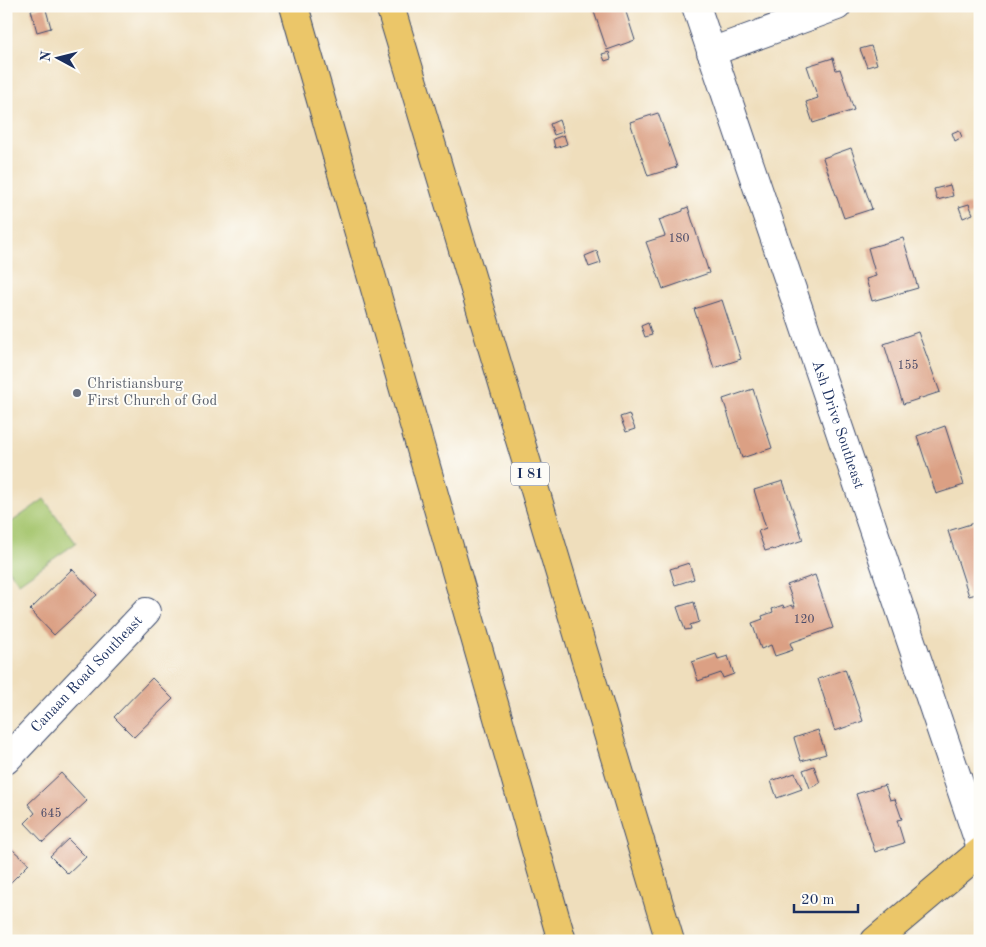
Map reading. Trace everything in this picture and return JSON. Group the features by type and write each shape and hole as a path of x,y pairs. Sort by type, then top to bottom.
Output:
{"main road":[{"path":"294,6 562,941"},
{"name":"I 81","path":"390,6 670,941"},
{"path":"875,941 980,852"}],"street":[{"name":"Ash Drive Southeast","path":"696,6 980,845"},
{"path":"711,52 837,6"},
{"name":"Canaan Road Southeast","path":"6,760 146,612"}],"green space":[{"path":"44,499 76,543 19,583 6,567 6,526"}],"building":[{"path":"45,6 51,28 37,32 31,10"},
{"path":"592,6 624,6 635,40 607,50"},
{"path":"871,46 877,64 867,67 860,49"},
{"path":"609,52 611,59 605,61 602,54"},
{"path":"833,58 836,70 840,69 854,110 813,123 806,102 818,98 807,66"},
{"path":"658,113 677,167 648,176 630,122"},
{"path":"559,120 563,132 554,135 550,124"},
{"path":"959,130 962,137 955,141 952,133"},
{"path":"564,135 567,144 555,148 553,139"},
{"path":"851,148 872,209 844,218 823,158"},
{"path":"950,185 953,196 937,200 934,189"},
{"path":"969,204 973,214 963,218 959,207"},
{"path":"688,207 709,273 663,289 646,242 665,236 659,220 683,211 683,209"},
{"path":"903,238 918,288 872,301 866,279 876,276 868,248"},
{"path":"597,251 601,263 589,267 585,256"},
{"path":"722,300 741,359 714,368 694,309"},
{"path":"648,323 652,335 645,337 641,326"},
{"path":"918,332 940,392 903,404 884,344"},
{"path":"753,389 772,448 742,458 723,399"},
{"path":"629,414 635,429 626,432 620,417"},
{"path":"945,426 964,485 936,494 917,436"},
{"path":"783,481 803,540 765,551 758,531 766,528 754,490"},
{"path":"977,522 980,531 980,593 969,596 948,531"},
{"path":"689,563 694,579 675,585 670,569"},
{"path":"72,569 97,595 54,635 30,610"},
{"path":"815,575 833,628 790,643 793,650 775,656 771,645 761,649 752,623 763,619 762,616 773,612 772,609 783,605 784,608 792,605 795,607 787,585"},
{"path":"694,602 699,622 690,625 691,629 685,630 677,607"},
{"path":"716,654 718,659 728,656 734,674 723,678 721,673 698,681 692,662"},
{"path":"845,669 863,721 835,731 818,679"},
{"path":"152,678 173,699 134,737 114,717"},
{"path":"818,730 826,754 801,761 794,738"},
{"path":"814,766 820,783 810,788 803,770"},
{"path":"61,773 87,801 43,842 25,823 35,813 28,804"},
{"path":"795,773 802,789 777,798 771,781"},
{"path":"885,785 890,800 895,799 902,819 897,820 904,843 875,852 856,794"},
{"path":"68,839 86,857 68,874 50,856"},
{"path":"6,844 29,864 6,887"}],"place":[{"name":"Christiansburg First Church of God","path":"77,393"}]}
